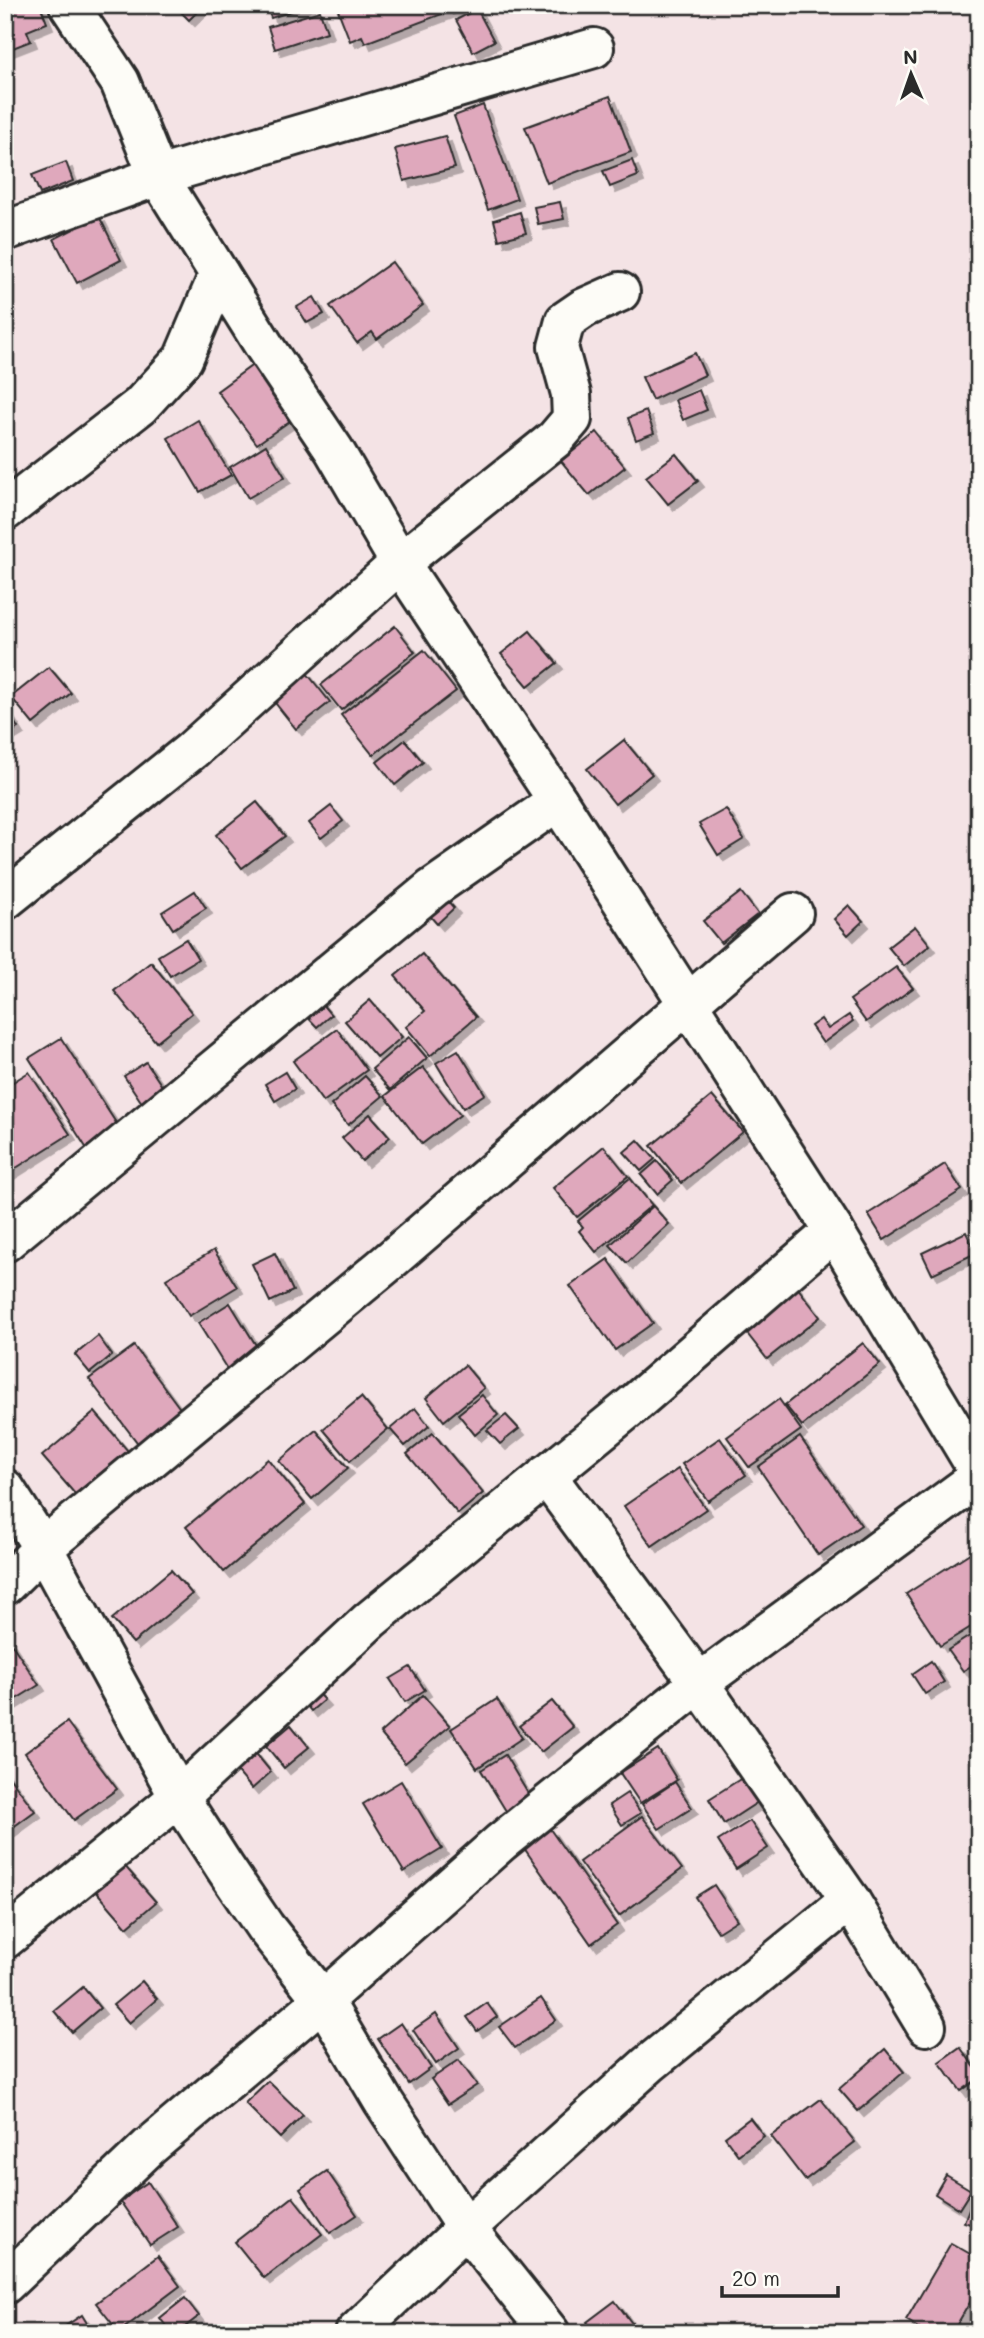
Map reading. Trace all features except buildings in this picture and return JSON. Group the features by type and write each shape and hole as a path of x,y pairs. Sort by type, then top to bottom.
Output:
{"street":[{"path":"5,2284 149,2147 323,2000 501,1842 699,1683 979,1475 834,1231 558,801 401,563 334,450 158,176 120,82 69,5"},
{"path":"5,231 158,176 594,48"},
{"path":"5,511 140,406 183,359 219,274"},
{"path":"5,900 191,751 401,563 555,439 572,419 571,394 558,347 565,321 584,308 620,292"},
{"path":"5,1242 433,888 558,801"},
{"path":"5,1584 43,1548 385,1265 687,1001 793,913"},
{"path":"5,1939 179,1797 370,1620 834,1231"},
{"path":"546,1475 699,1683 850,1900 926,2026"},
{"path":"5,1489 43,1548 179,1797 265,1927 323,2000 383,2101 466,2228 550,2333"},
{"path":"355,2333 466,2228 649,2064 850,1900"}]}
